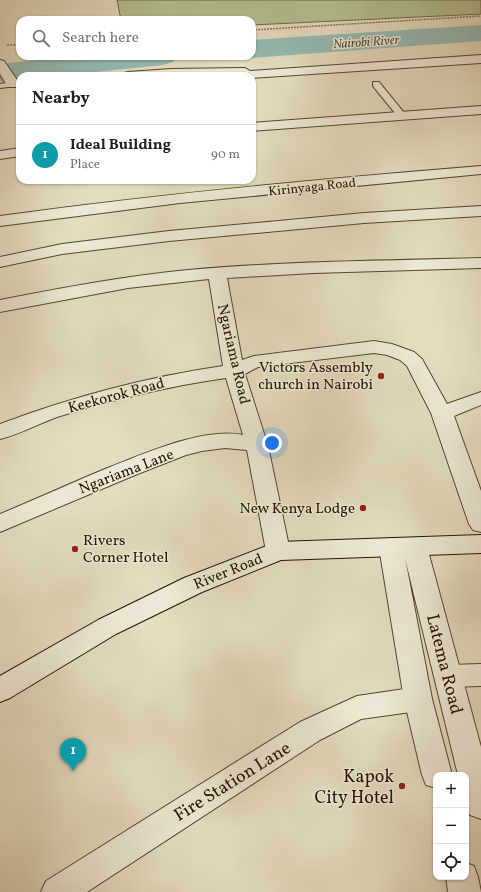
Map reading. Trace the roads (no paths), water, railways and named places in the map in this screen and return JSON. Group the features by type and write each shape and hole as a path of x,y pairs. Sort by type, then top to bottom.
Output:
{"street":[{"path":"256,74 481,59"},
{"path":"0,64 16,84"},
{"path":"256,72 291,72"},
{"path":"0,95 16,88"},
{"path":"256,128 481,110"},
{"path":"0,155 16,153"},
{"name":"Kirinyaga Road","path":"0,221 48,214 303,186 481,170"},
{"path":"0,262 62,249 169,236 364,218 481,211"},
{"path":"0,306 146,280 217,273 312,268 481,263"},
{"name":"Ngariama Road","path":"217,273 234,371 257,446 278,551"},
{"name":"Keekorok Road","path":"0,432 49,413 121,393 182,378 234,371 254,362 374,347 392,350 406,356 415,363 442,413 479,513"},
{"path":"442,413 481,398"},
{"name":"Ngariama Lane","path":"0,524 111,475 165,454 200,444 217,442 237,441 257,446"},
{"name":"River Road","path":"0,690 107,627 193,585 278,551 481,544"},
{"name":"Latema Road","path":"403,547 448,676 481,805"},
{"name":"Latema Road","path":"403,547 418,698 436,772"},
{"path":"448,676 481,675"},
{"name":"Fire Station Lane","path":"58,892 310,731 357,708 418,698"},
{"path":"469,810 481,810"},
{"path":"463,880 465,892"}],"lane":[{"path":"376,84 402,116"},
{"path":"0,86 16,87"}],"waterway":[{"name":"Nairobi River","path":"256,49 481,33"},
{"name":"Nairobi River","path":"0,73 125,60"}],"place":[{"name":"Victors Assembly church in Nairobi","path":"381,376"},
{"name":"New Kenya Lodge","path":"363,508"},
{"name":"Rivers Corner Hotel","path":"75,549"},
{"name":"Ideal Building","path":"73,771"},
{"name":"Kapok City Hotel","path":"402,786"}]}
